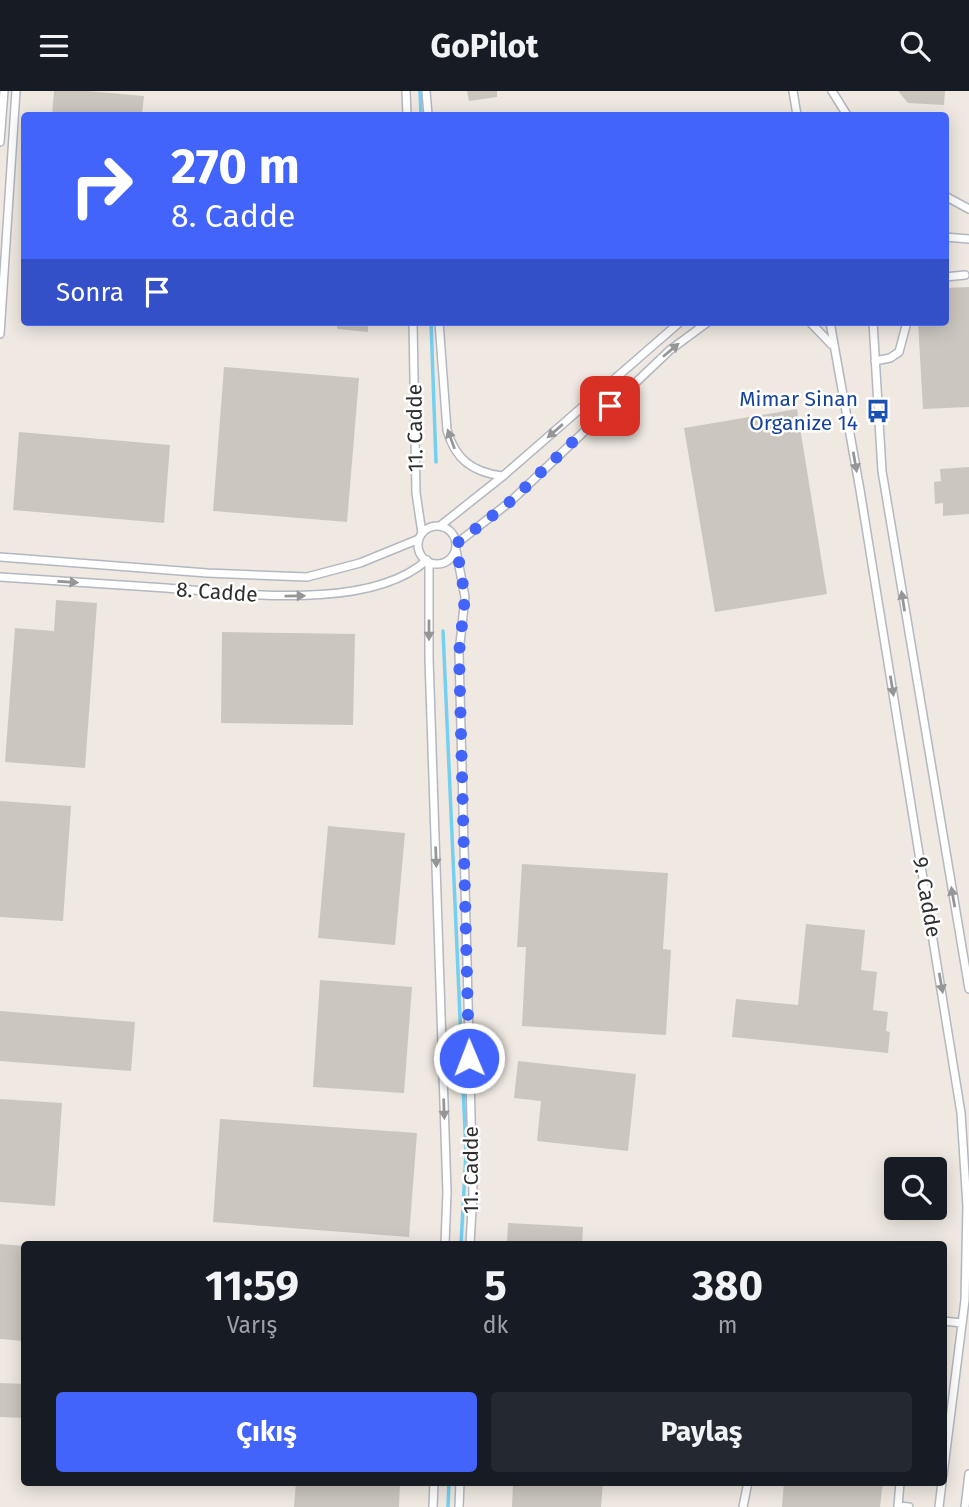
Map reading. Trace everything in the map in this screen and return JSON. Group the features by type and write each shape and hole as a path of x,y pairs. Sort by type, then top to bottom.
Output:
{"lane":[{"path":"0,142 4,91"},
{"path":"0,334 16,91"},
{"path":"406,91 407,112"},
{"path":"426,91 428,112"},
{"path":"793,91 796,112"},
{"path":"832,91 845,112"},
{"path":"949,198 969,209"},
{"path":"949,237 969,239"},
{"path":"949,277 965,275"},
{"name":"11. Cadde","path":"413,326 416,493 421,536"},
{"name":"11. Cadde","path":"439,326 447,430 452,447 471,466 492,475 503,476"},
{"path":"675,326 503,476 440,526 427,529 421,536 420,552 428,561 448,561 456,547 511,501 670,350 703,326"},
{"path":"814,326 834,348"},
{"name":"9. Cadde","path":"831,326 957,1078 967,1206 966,1265 962,1323 947,1443"},
{"name":"9. Cadde","path":"873,326 882,471 969,989"},
{"path":"875,361 890,358 899,352 906,326"},
{"path":"440,526 451,532 456,547"},
{"name":"8. Cadde","path":"0,557 207,573 307,577 360,563 421,536"},
{"name":"11. Cadde","path":"456,547 465,597 459,653 473,1193 471,1241"},
{"name":"11. Cadde","path":"428,561 429,673 447,1192 445,1241"},
{"name":"8. Cadde","path":"0,577 295,597 346,591 382,583 413,573 428,561"},
{"path":"947,1321 962,1323"},
{"path":"965,1507 969,1474"},
{"path":"433,1507 434,1486"},
{"path":"459,1507 460,1486"},
{"path":"743,1507 747,1486"},
{"path":"900,1486 898,1507 909,1507"},
{"path":"939,1507 942,1486"}],"building":[{"path":"54,91 144,96 142,112 52,112"},
{"path":"467,91 497,91 497,97 469,101"},
{"path":"898,91 945,91 944,105 908,103"},
{"path":"969,287 969,407 923,409 918,326 949,326 949,288"},
{"path":"337,326 368,326 368,332 337,329"},
{"path":"224,367 359,378 347,522 213,511"},
{"path":"797,409 827,594 715,612 684,428"},
{"path":"19,432 170,445 164,523 13,510"},
{"path":"969,467 969,514 943,516 943,503 935,504 934,482 941,481 940,469"},
{"path":"56,600 97,603 85,768 5,762 15,628 54,631"},
{"path":"222,632 355,634 353,725 221,723"},
{"path":"0,801 71,806 63,921 0,917"},
{"path":"328,826 405,833 395,945 318,938"},
{"path":"522,864 668,873 663,949 671,950 666,1035 522,1026 526,947 517,947"},
{"path":"806,924 865,930 861,970 877,972 873,1010 888,1012 888,1053 732,1037 736,999 798,1005"},
{"path":"320,980 412,987 404,1093 313,1087"},
{"path":"0,1011 135,1022 131,1071 0,1061"},
{"path":"518,1061 636,1074 628,1151 537,1141 541,1101 514,1098"},
{"path":"0,1099 62,1103 55,1206 0,1202"},
{"path":"220,1119 417,1133 409,1237 213,1222"},
{"path":"508,1223 583,1227 582,1241 507,1241"},
{"path":"0,1244 21,1246 21,1341 0,1339"},
{"path":"0,1383 21,1384 21,1418 0,1417"},
{"path":"296,1486 400,1486 399,1507 294,1507"},
{"path":"513,1486 603,1486 601,1507 512,1507"},
{"path":"784,1486 883,1486 880,1507 782,1507"}],"waterway":[{"path":"420,91 421,112"},
{"path":"431,326 436,462"},
{"path":"443,631 466,1153 461,1241"},
{"path":"448,1507 449,1486"}],"place":[{"name":"Mimar Sinan Organize 14","path":"878,411"}],"route":[{"path":"469,1058 459,653 465,597 456,544 511,501 610,406"}]}
